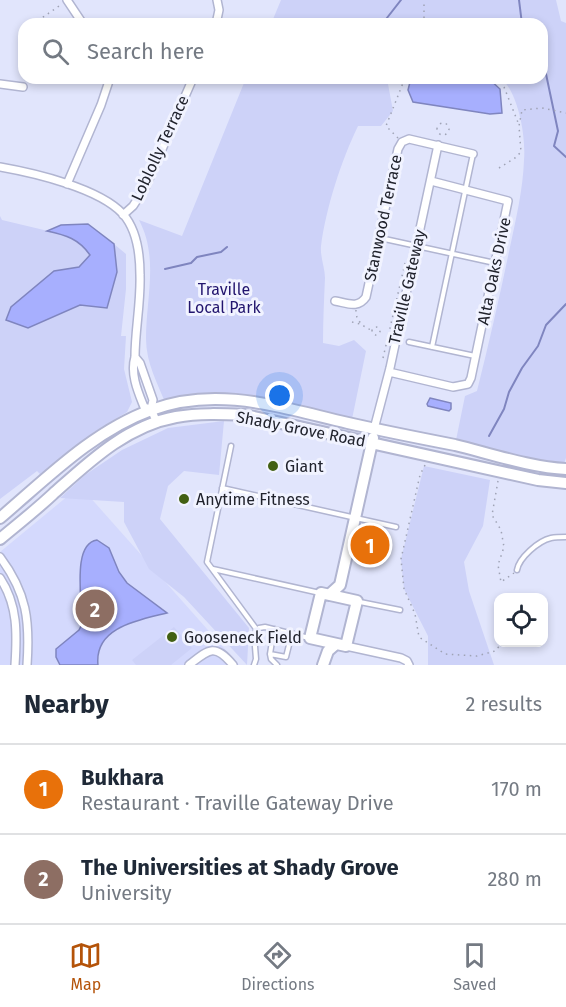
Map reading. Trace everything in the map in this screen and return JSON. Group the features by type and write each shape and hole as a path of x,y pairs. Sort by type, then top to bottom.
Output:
{"main road":[{"name":"Shady Grove Road","path":"0,518 88,444 106,432 151,410 204,399 232,398 257,401 374,429 566,469"},
{"name":"Shady Grove Road","path":"0,539 95,456 130,434 175,417 213,413 245,415 538,480 566,483"},
{"path":"314,639 325,594 340,585 374,429"},
{"path":"340,585 352,600"},
{"path":"325,594 352,600"},
{"path":"341,645 352,600"},
{"path":"314,639 341,645"},
{"path":"314,639 323,651 323,663"},
{"path":"323,663 328,651 341,645"}],"street":[{"path":"67,0 80,18"},
{"path":"217,0 219,10 217,18"},
{"path":"0,84 23,87"},
{"path":"67,184 108,84"},
{"name":"Loblolly Terrace","path":"123,215 133,206 146,186 190,84"},
{"path":"402,142 409,139 473,154"},
{"name":"Stanwood Terrace","path":"356,305 362,303 366,297 398,149 402,142"},
{"name":"Traville Gateway","path":"374,429 389,372 438,145"},
{"path":"0,167 67,184 101,198 123,215 134,235 140,260 133,364 136,386 144,407 151,410 157,423"},
{"name":"Alta Oaks Drive","path":"389,372 453,387 468,384 496,264 508,201 430,180"},
{"path":"335,301 356,305"},
{"path":"0,557 20,589 26,609 29,636 27,665"},
{"path":"0,578 8,592 14,612 15,665"},
{"path":"341,645 400,658 409,665"},
{"path":"189,665 204,653 213,650 223,653 233,665"}],"lane":[{"path":"432,347 473,154"},
{"path":"379,237 496,264"},
{"path":"409,342 476,356"},
{"path":"231,446 207,562 257,630"},
{"path":"222,488 396,527"},
{"path":"517,570 518,563 535,547 550,538 566,537"},
{"path":"212,569 325,594"},
{"path":"352,600 400,610"},
{"path":"254,665 256,659 254,637 257,630 265,627 314,639"},
{"path":"274,629 270,654 271,659 277,665"},
{"path":"270,654 286,657 292,633"},
{"path":"256,659 262,665"}],"path":[{"path":"42,18 67,0"},
{"path":"424,0 424,18"},
{"path":"402,142 386,126 403,84"},
{"path":"501,84 519,126"},
{"path":"499,168 516,158 521,152 519,126 522,110 542,108 566,113"},
{"path":"433,126 441,135 450,130 444,123 437,128"},
{"path":"383,358 407,254"},
{"path":"356,305 355,314 361,324 365,329 372,330"},
{"path":"352,322 361,324"},
{"path":"425,462 401,559 404,589 415,614 419,637 445,654 477,656 495,651 499,647"},
{"path":"499,479 492,515 501,530 504,547 498,565 501,582 517,570"}],"shaded area":[{"path":"80,486 239,665 0,665 0,552"}],"green space":[{"path":"281,0 556,0 561,21 566,23 566,458 562,469 455,445 465,396 477,391 517,215 522,182 524,151 522,129 517,105 506,84 548,84 548,18 274,18"},
{"name":"Traville Local Park","path":"244,84 388,84 393,111 381,126 358,126 335,185 326,216 321,246 325,278 323,343 339,346 354,340 366,351 351,424 257,401 166,405 150,365 147,348 150,264 149,249 139,220 182,236"},
{"path":"0,216 2,220 65,235 81,243 90,255 79,267 54,271 28,328 80,305 117,272 114,244 126,254 126,289 121,336 126,336 124,369 132,402 127,412 94,432 42,476 37,471 0,499"},
{"path":"224,421 219,475 184,471 168,486 160,519 249,628 247,665 184,597 149,569 124,522 124,502 60,498 85,475 122,450 168,428"},
{"path":"424,466 490,480 483,526 464,562 469,591 494,665 428,665 428,636 404,589 401,559"},
{"name":"Gooseneck Field","path":"174,627 192,648 171,665 136,665 132,660"}],"water":[{"path":"410,84 495,84 500,89 502,113 490,114 413,102 408,90"},
{"path":"88,224 114,244 117,272 107,308 80,305 28,328 6,320 11,307 54,271 79,267 90,255 72,238 47,231 61,225"},
{"path":"430,398 451,403 451,409 449,411 428,406"},
{"path":"97,540 109,548 119,572 127,583 167,613 120,627 103,642 98,665 60,665 56,657 56,649 81,626 81,564 89,544"}],"waterway":[{"path":"387,18 401,0"},
{"path":"519,0 521,18"},
{"path":"548,84 558,131 554,146 566,157"},
{"path":"165,269 191,263 197,257 221,252 227,247"},
{"path":"489,436 522,368 538,346 546,325 566,304"}],"place":[{"name":"Giant","path":"273,466"},
{"name":"Anytime Fitness","path":"184,499"},
{"name":"Bukhara","path":"370,545"},
{"name":"The Universities at Shady Grove","path":"95,609"},
{"name":"Gooseneck Field","path":"172,637"}]}
